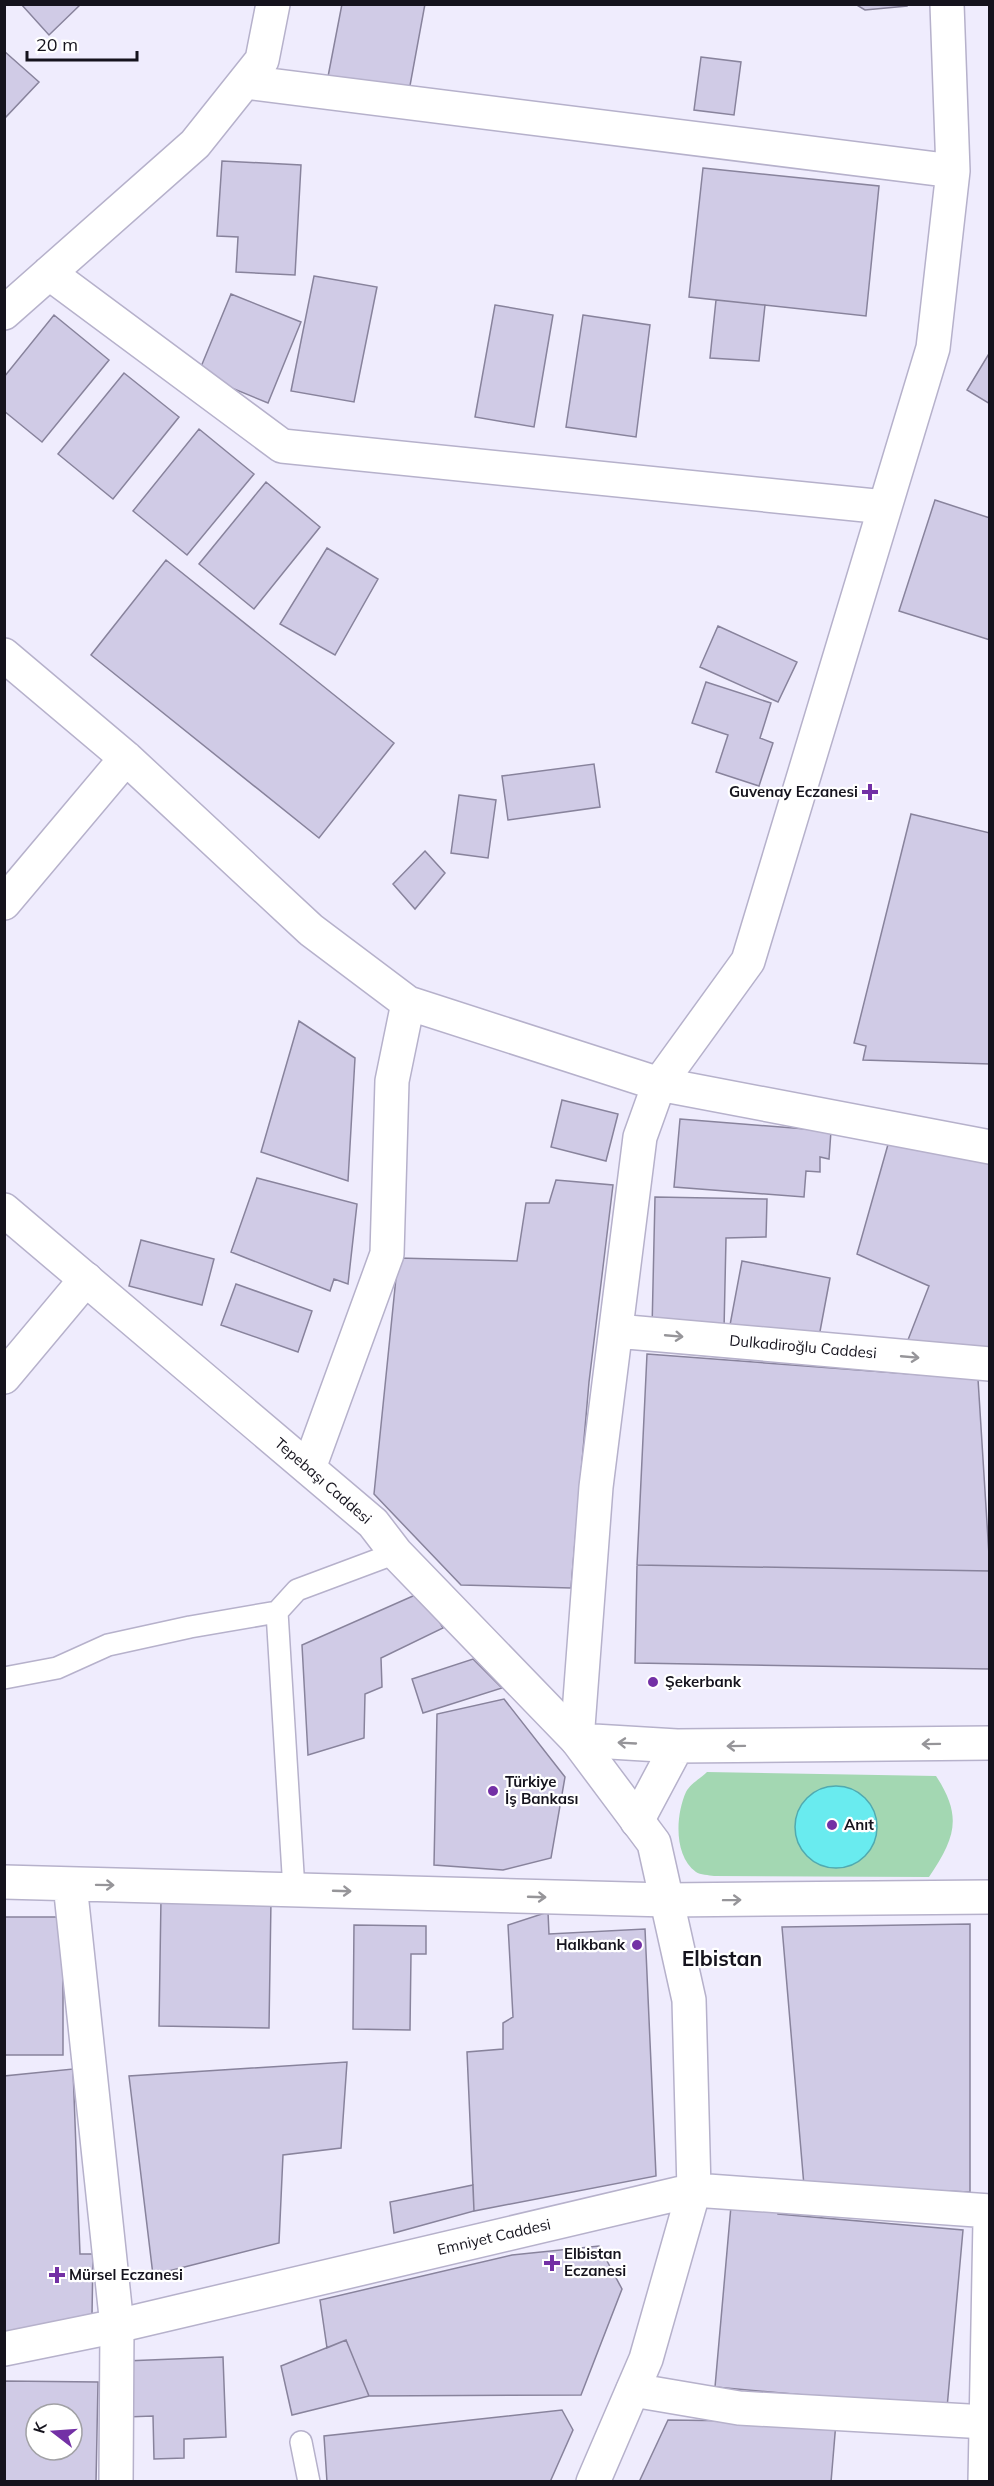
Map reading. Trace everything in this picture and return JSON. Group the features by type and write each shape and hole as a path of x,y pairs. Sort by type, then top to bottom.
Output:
{"street":[{"path":"4,313 195,144 262,60 273,4"},
{"path":"947,4 953,171 933,348 748,961 659,1084 639,1137 596,1487 577,1740 677,1746 990,1743"},
{"path":"245,82 953,171"},
{"path":"49,273 282,447 885,507"},
{"path":"4,655 126,758 311,930 408,1003 659,1084 990,1147"},
{"path":"4,903 126,758"},
{"path":"309,1468 387,1254 392,1081 408,1003"},
{"name":"Tepebaşı Caddesi","path":"4,1210 373,1522 396,1553 577,1740 646,1832"},
{"path":"4,1377 86,1279"},
{"name":"Dulkadiroğlu Caddesi","path":"616,1331 990,1364"},
{"path":"592,2481 646,2359 694,2190 689,2000 667,1900 646,1832 677,1746"},
{"path":"4,1882 667,1900 990,1897"},
{"path":"70,1884 117,2326 116,2481"},
{"name":"Emniyet Caddesi","path":"4,2349 117,2326 694,2190 990,2211"},
{"path":"985,2481 990,2220"},
{"path":"633,2390 739,2408 986,2422"}],"lane":[{"path":"4,1678 57,1668 108,1645 190,1626 278,1612 297,1590 396,1553"},
{"path":"278,1612 294,1890"},
{"path":"301,2442 309,2481"}],"green space":[{"path":"707,1772 936,1776 945,1791 953,1816 950,1839 929,1877 714,1876 700,1874 689,1865 683,1855 679,1822 686,1792"}],"water":[{"path":"836,1786 852,1789 865,1798 874,1811 877,1827 874,1843 865,1856 852,1865 836,1868 820,1865 807,1856 798,1843 795,1827 798,1811 807,1798 820,1789"}],"building":[{"path":"21,4 81,4 49,35"},
{"path":"342,4 425,4 407,102 326,87"},
{"path":"855,4 907,4 907,6 865,10"},
{"path":"4,51 39,82 4,119"},
{"path":"701,57 741,62 734,115 694,110"},
{"path":"222,161 301,165 295,275 236,272 238,237 217,236"},
{"path":"703,168 879,186 866,316 689,297"},
{"path":"314,276 377,287 354,402 291,391"},
{"path":"231,294 301,322 268,403 198,374"},
{"path":"716,300 765,305 759,361 710,358"},
{"path":"495,305 553,315 534,427 475,417"},
{"path":"54,315 109,360 42,442 4,411 4,377"},
{"path":"583,315 650,325 636,437 566,427"},
{"path":"990,352 990,404 967,390"},
{"path":"124,373 179,417 113,499 58,454"},
{"path":"199,429 254,474 187,555 133,511"},
{"path":"266,482 320,527 254,609 199,564"},
{"path":"935,500 990,518 990,640 899,611"},
{"path":"327,548 378,579 335,655 280,624"},
{"path":"166,560 394,743 319,838 91,655"},
{"path":"718,626 797,662 778,702 700,667"},
{"path":"706,682 771,703 760,738 773,743 759,786 716,772 728,735 692,723"},
{"path":"594,764 600,807 508,820 502,776"},
{"path":"459,795 496,800 488,858 451,853"},
{"path":"911,814 990,833 990,1064 863,1060 866,1046 854,1043"},
{"path":"425,851 445,873 415,909 393,884"},
{"path":"299,1021 355,1058 348,1181 261,1152"},
{"path":"562,1100 618,1114 606,1161 551,1147"},
{"path":"680,1119 831,1131 829,1159 820,1157 820,1172 806,1171 804,1197 674,1187"},
{"path":"889,1141 990,1162 990,1348 906,1345 929,1286 857,1254"},
{"path":"257,1178 357,1204 348,1284 334,1279 330,1291 231,1252"},
{"path":"556,1180 613,1185 589,1382 571,1588 461,1585 374,1494 398,1258 517,1261 526,1203 549,1203"},
{"path":"655,1197 767,1199 766,1237 726,1238 724,1330 652,1329"},
{"path":"141,1240 214,1259 202,1305 129,1286"},
{"path":"742,1261 830,1278 818,1342 730,1325"},
{"path":"236,1284 312,1311 298,1352 221,1325"},
{"path":"647,1354 978,1379 990,1571 637,1565"},
{"path":"637,1565 990,1571 989,1669 635,1663"},
{"path":"422,1592 443,1628 381,1658 382,1687 365,1694 364,1738 308,1755 302,1645"},
{"path":"473,1659 502,1688 423,1713 412,1679"},
{"path":"504,1699 565,1777 551,1858 503,1870 434,1865 437,1714"},
{"path":"161,1898 271,1900 269,2028 159,2026"},
{"path":"548,1912 549,1934 645,1929 656,2176 474,2211 467,2052 503,2049 503,2023 513,2017 508,1925"},
{"path":"4,1917 63,1917 63,2055 4,2055"},
{"path":"970,1924 970,2192 804,2186 782,1927"},
{"path":"354,1925 426,1926 426,1954 411,1954 410,2030 353,2029"},
{"path":"347,2062 341,2148 283,2155 279,2243 153,2275 129,2076"},
{"path":"73,2069 80,2254 93,2254 92,2316 4,2335 4,2076"},
{"path":"473,2185 474,2211 394,2233 390,2202"},
{"path":"731,2206 778,2210 778,2214 963,2230 947,2408 715,2387"},
{"path":"599,2246 622,2289 581,2395 369,2396 346,2340 327,2348 320,2300 512,2255"},
{"path":"346,2340 369,2396 292,2415 281,2366"},
{"path":"223,2357 226,2437 184,2439 184,2458 154,2459 153,2416 126,2417 125,2361"},
{"path":"4,2381 98,2382 96,2482 4,2482"},
{"path":"562,2410 573,2430 550,2482 327,2482 324,2436"},
{"path":"668,2420 836,2422 831,2482 639,2482"}],"place":[{"name":"Guvenay Eczanesi","path":"870,792"},
{"name":"Şekerbank","path":"653,1682"},
{"name":"Türkiye İş Bankası","path":"493,1791"},
{"name":"Anıt","path":"832,1825"},
{"name":"Halkbank","path":"637,1945"},
{"name":"Elbistan Eczanesi","path":"552,2263"},
{"name":"Mürsel Eczanesi","path":"57,2275"}],"district":[{"name":"Elbistan","path":"722,1959"}]}
